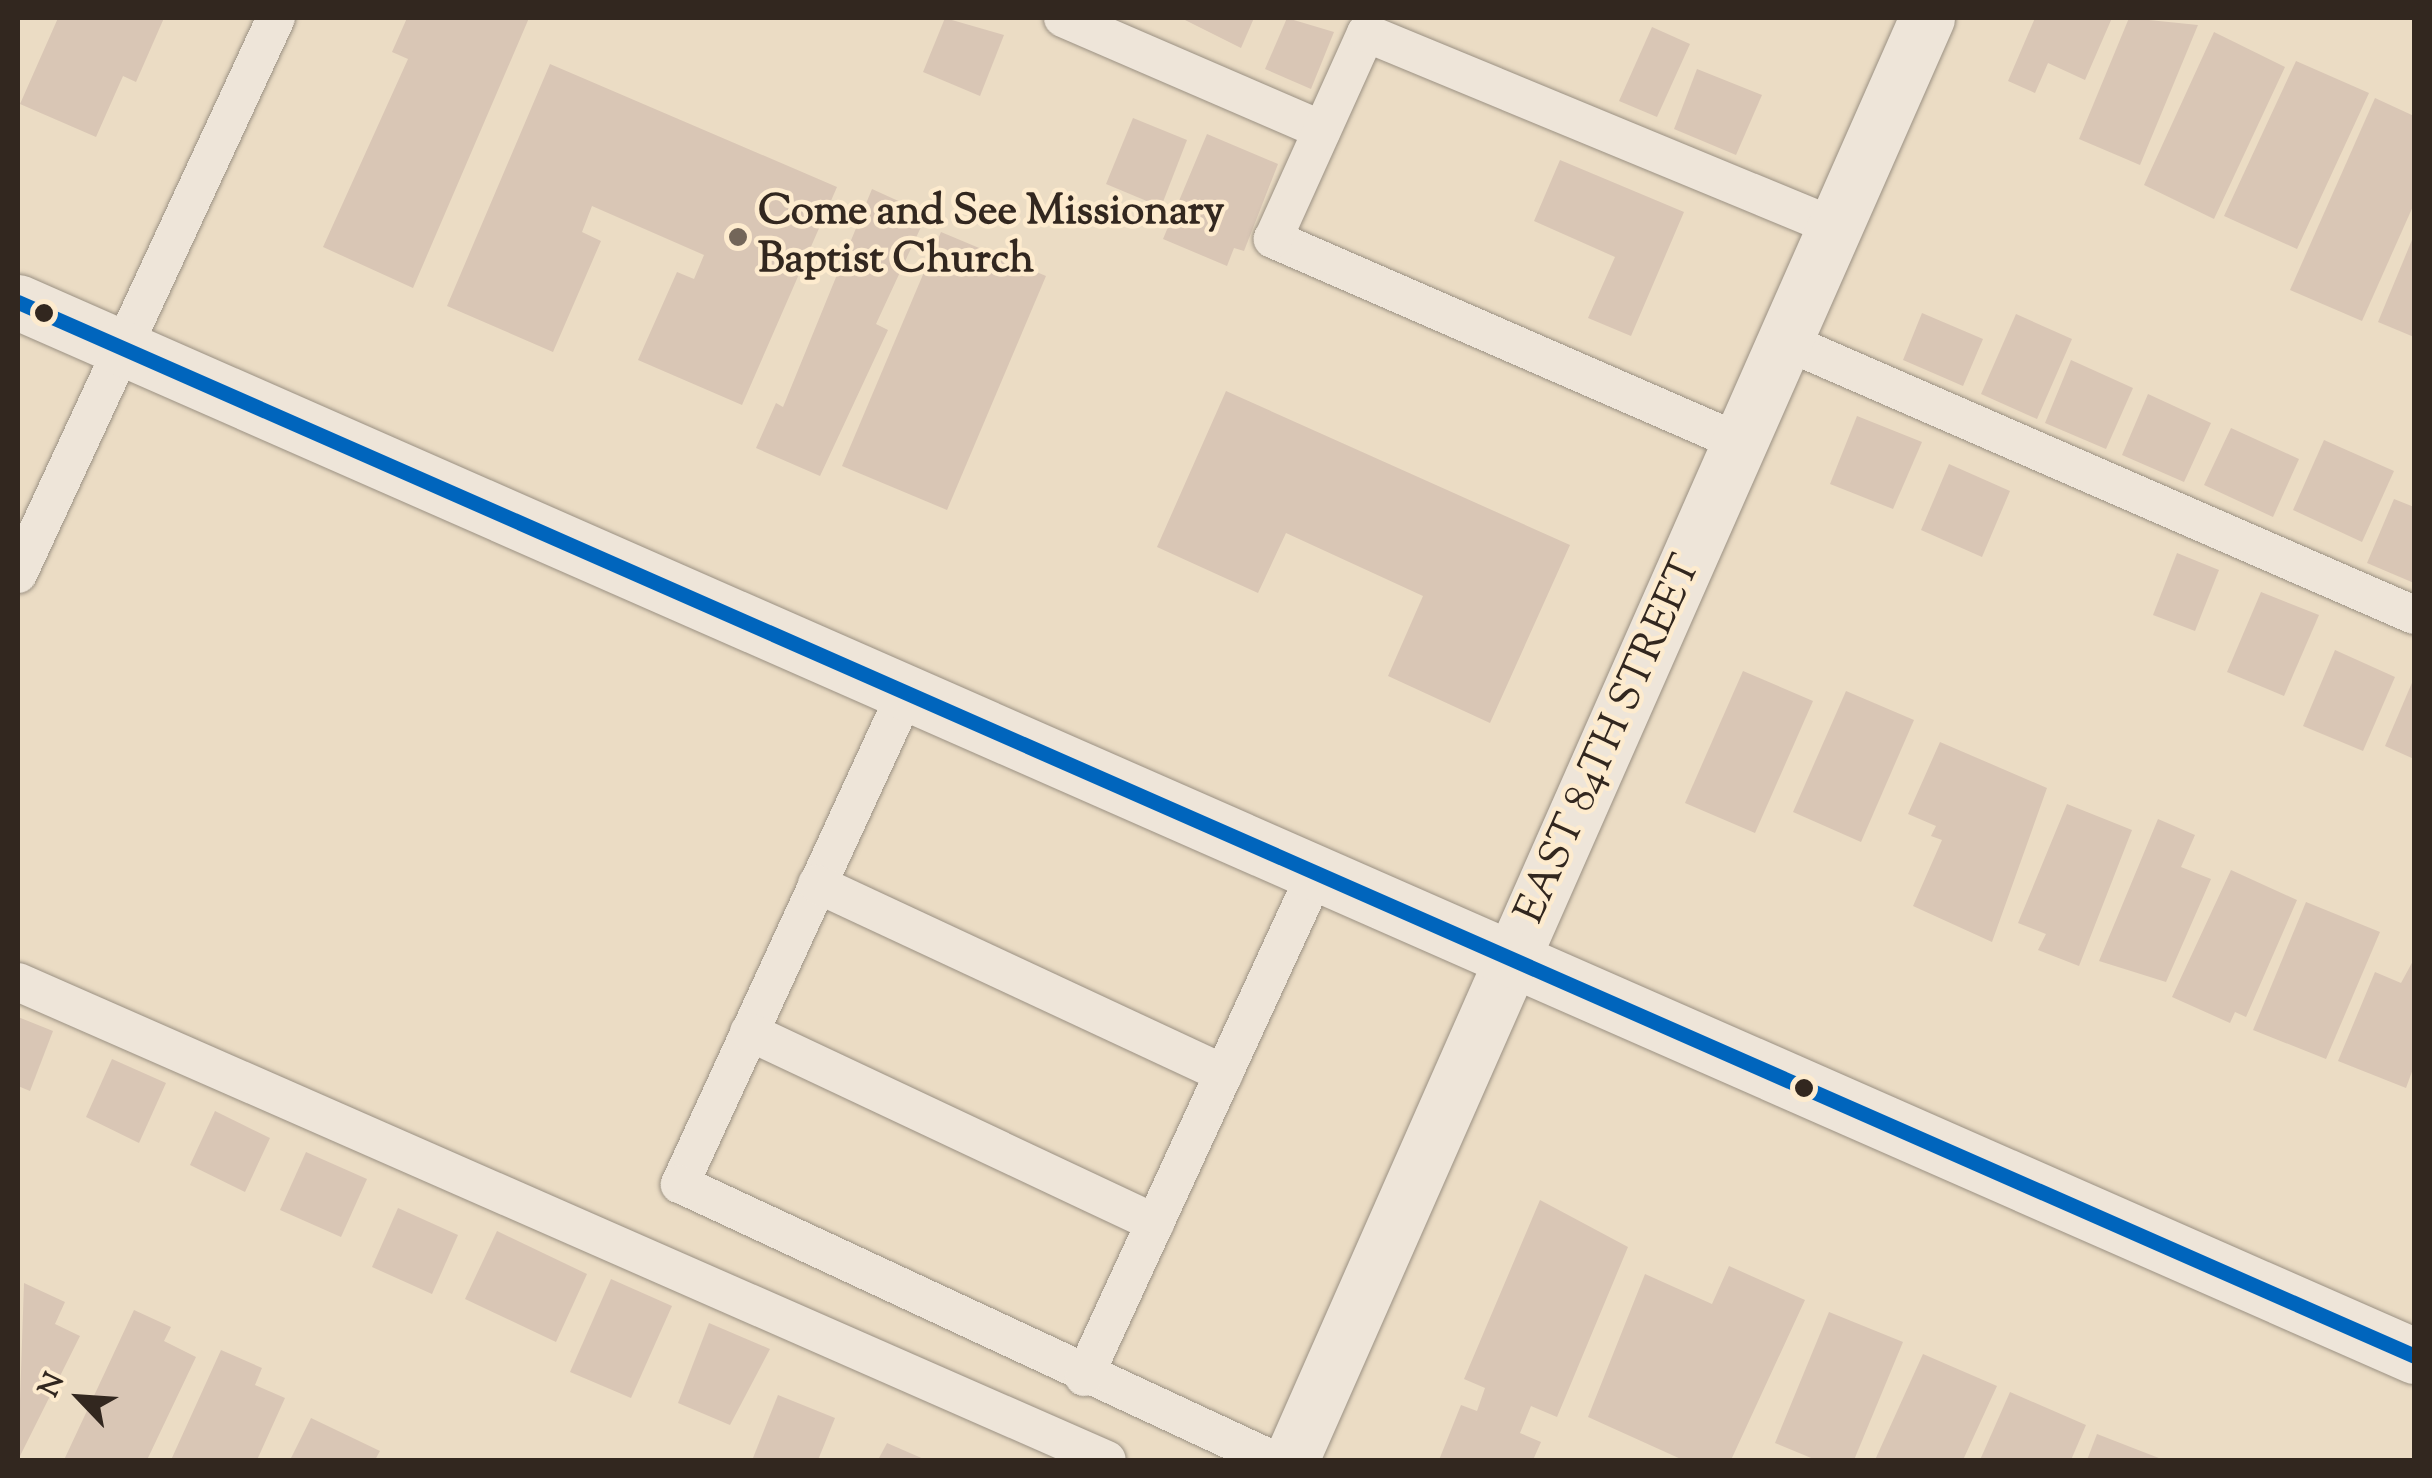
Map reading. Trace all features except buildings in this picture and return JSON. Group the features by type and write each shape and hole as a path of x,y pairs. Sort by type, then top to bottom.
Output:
{"street":[{"name":"EAST 84TH STREET","path":"1291,1460 1927,18"},
{"path":"18,302 2414,1356"}],"lane":[{"path":"18,574 276,18"},
{"path":"1063,18 1322,130"},
{"path":"1742,442 1274,239 1366,33 1835,228"},
{"path":"1785,341 2414,614"},
{"path":"906,693 680,1184 1084,1377 1274,1460"},
{"path":"1084,1377 1316,873"},
{"path":"817,884 1224,1074"},
{"path":"18,982 1107,1460"},
{"path":"750,1032 1155,1224"}],"transit line":[{"path":"18,302 2414,1356"}],"place":[{"name":"Come and See Missionary Baptist Church","path":"738,237"}]}
